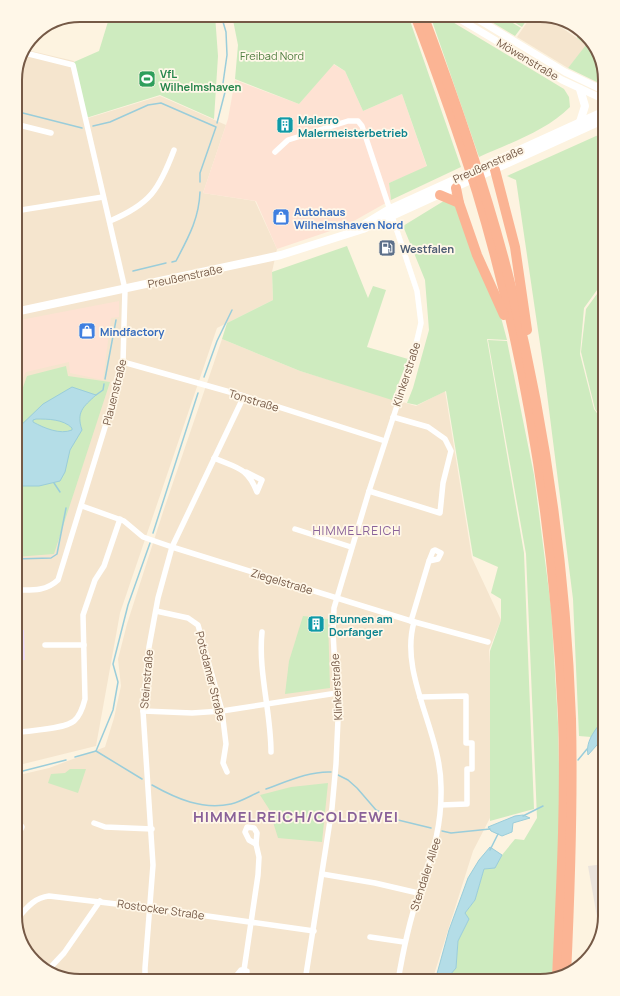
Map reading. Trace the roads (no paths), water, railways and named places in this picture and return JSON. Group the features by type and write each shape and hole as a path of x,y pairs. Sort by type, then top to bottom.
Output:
{"highway":[{"path":"418,22 480,191 516,348 537,456 550,550 560,654 563,719 564,831 557,971"},
{"path":"426,22 446,76 480,191 512,291 526,357 552,510 568,655 571,718 572,830 566,968"},
{"path":"491,167 507,210 519,268 528,343 526,357"},
{"path":"456,188 459,203 483,271 500,306 510,338 516,348"},
{"path":"440,195 459,203"}],"main road":[{"path":"580,89 585,106 580,122"},
{"name":"Preußenstraße","path":"390,213 456,188 491,167 598,114"},
{"name":"Preußenstraße","path":"22,311 281,256 353,232 458,177 491,167 598,122"},
{"path":"456,188 458,177"}],"street":[{"name":"Möwenstraße","path":"465,22 580,89 598,97"},
{"name":"Möwenstraße","path":"483,22 565,72 598,88"},
{"name":"Plauenstraße","path":"22,590 43,590 51,587 58,580 82,506 123,362 125,289 73,65 28,54"},
{"name":"Klinkerstraße","path":"275,152 288,140 348,121 358,121 362,126 417,292 421,323 413,357 351,547 336,598 333,633 338,738 335,779 307,974"},
{"path":"22,126 51,133"},
{"path":"110,221 125,215 146,202 158,188 174,150"},
{"path":"22,209 103,197"},
{"name":"Tonstraße","path":"123,362 244,396 385,441"},
{"name":"Steinstraße","path":"145,974 153,865 152,829 144,752 143,711 149,647 158,598 172,547 244,396"},
{"path":"369,491 440,513 443,483 451,451 445,439 437,432 424,426 393,417"},
{"path":"214,458 246,472"},
{"name":"Ziegelstraße","path":"82,506 120,519 143,537 172,547 412,621 488,642"},
{"path":"22,732 67,725 75,721 82,709 84,699 83,615 95,580 104,566 120,519"},
{"path":"294,529 351,547"},
{"name":"Stendaler Allee","path":"399,974 404,942 418,893 438,834 441,805 440,769 437,750 420,697 412,664 412,621 429,561"},
{"name":"Potsdamer Straße","path":"156,611 188,618 198,625 222,711 226,744 223,764 227,772"},
{"path":"262,632 261,670 268,702 271,752"},
{"path":"45,646 84,645"},
{"path":"143,711 192,713 222,711 268,702 337,693"},
{"path":"420,697 466,696 466,743 472,743 472,769 467,769 467,804 441,805"},
{"path":"94,823 105,826 152,829"},
{"path":"247,974 247,971 244,970 258,875 259,857 256,844"},
{"path":"322,874 375,883 418,893"},
{"name":"Rostocker Straße","path":"22,913 29,904 40,897 49,896 100,901 314,931"},
{"path":"51,966 64,953 100,901"},
{"path":"370,937 404,942"},
{"path":"238,974 241,970 244,970"}],"water":[{"path":"72,387 96,395 87,403 80,414 80,424 82,430 70,450 65,472 60,481 39,486 22,486 22,424 43,404","holes":["36,419 60,421 68,425 72,428 72,430 62,432 57,431 33,422 33,420"]},
{"path":"598,726 598,744 588,755 588,744"},
{"path":"523,815 530,818 513,823 512,832 502,836 491,831 488,827 515,816"},
{"path":"490,847 502,855 495,868 484,869 475,900 465,913 469,919 458,941 456,968 451,974 437,974 449,930 468,878 479,860"}],"waterway":[{"path":"217,123 225,92 223,83 227,55 226,32 223,22"},
{"path":"93,126 110,122 148,105 161,103 216,127 200,173 200,182"},
{"path":"22,113 82,128"},
{"path":"172,262 176,261 192,228 198,211 200,192"},
{"path":"133,271 166,263"},
{"path":"204,377 217,341 232,310"},
{"path":"105,379 116,320"},
{"path":"96,395 103,390 104,384"},
{"path":"153,533 198,393"},
{"path":"54,483 60,492"},
{"path":"22,559 51,558 57,554 66,508"},
{"path":"96,751 113,710 118,682 113,664 128,605 150,543"},
{"path":"578,760 587,749"},
{"path":"75,757 96,751 142,779"},
{"path":"22,771 66,760"},
{"path":"266,789 306,775 331,772"},
{"path":"338,775 348,780 357,788 376,810 398,820 431,828"},
{"path":"152,785 180,799 210,806 231,804 259,792"},
{"path":"523,816 543,806"},
{"path":"442,831 451,833 490,829"},
{"path":"490,850 498,834"}],"place":[{"name":"VfL Wilhelmshaven","path":"147,79"},
{"name":"Malerro Malermeisterbetrieb","path":"285,125"},
{"name":"Autohaus Wilhelmshaven Nord","path":"281,217"},
{"name":"Westfalen","path":"387,248"},
{"name":"Mindfactory","path":"87,331"},
{"name":"Brunnen am Dorfanger","path":"316,624"}],"district":[{"name":"HIMMELREICH","path":"357,530"},
{"name":"HIMMELREICH/COLDEWEI","path":"296,816"}],"park label":[{"name":"Freibad Nord","path":"272,55"}]}
